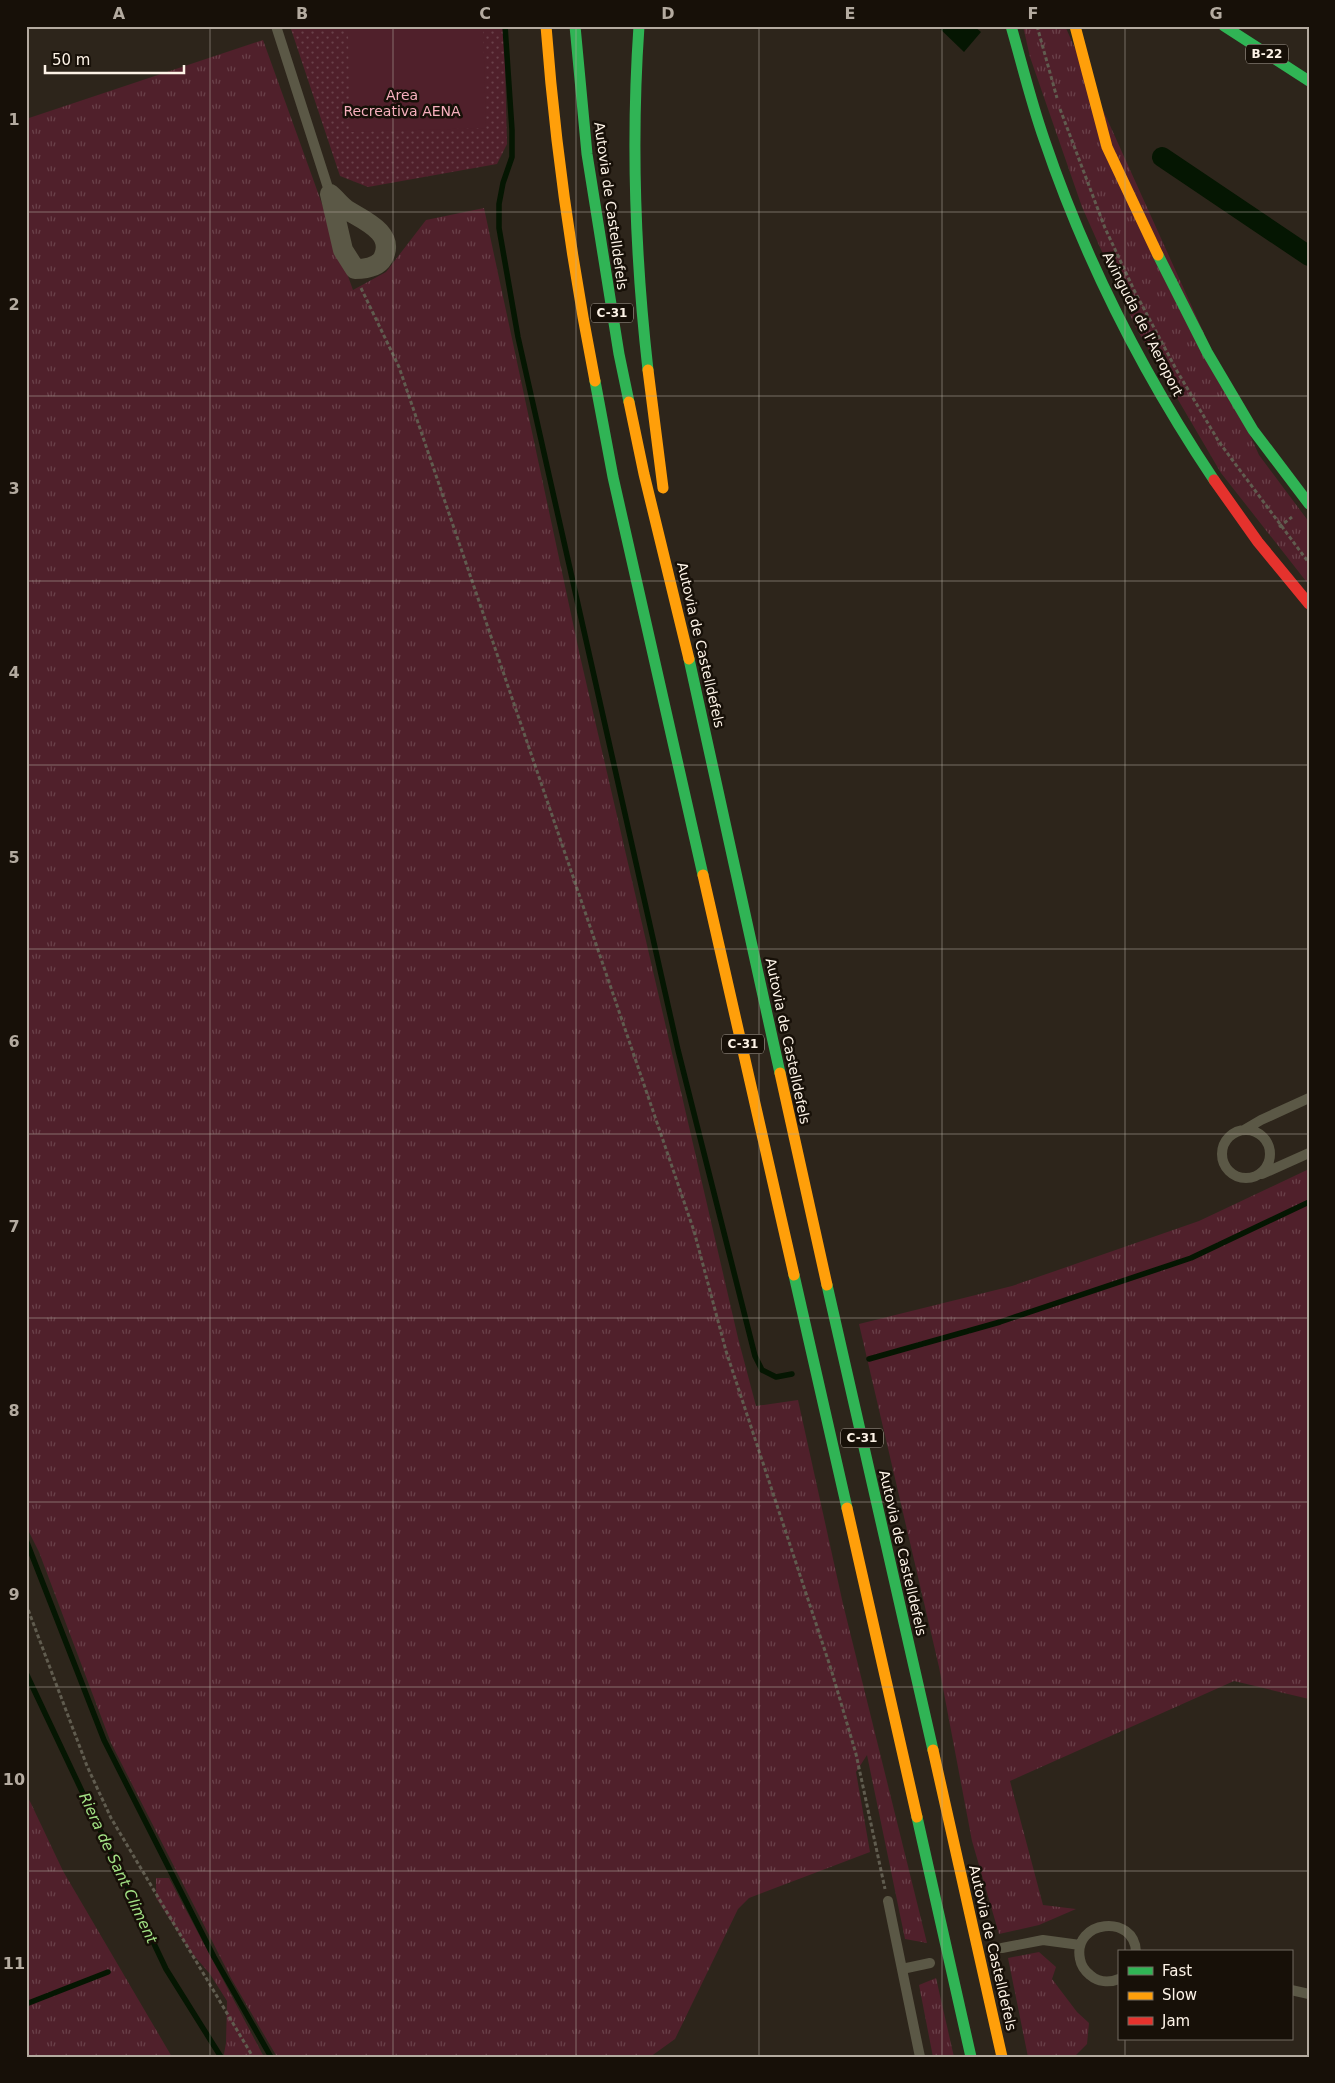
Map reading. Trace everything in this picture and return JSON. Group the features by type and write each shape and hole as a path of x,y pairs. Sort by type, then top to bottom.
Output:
{"main road":[{"name":"C-31","path":"546,26 557,156 572,256 614,478 972,2057"},
{"name":"Autovia de Castelldefels","path":"575,26 587,154 617,345 644,474 675,596 794,1138 1002,2057"},
{"path":"639,26 634,105 634,187 644,335 675,596"},
{"name":"Avinguda de l'Aeroport","path":"1011,26 1049,153 1074,218 1108,295 1152,380 1196,452 1258,542 1309,604"},
{"path":"1075,26 1107,147 1166,273 1207,352 1253,430 1309,504"},
{"name":"B-22","path":"1224,26 1309,81"}],"street":[{"path":"330,194 345,209 365,220 382,233 386,245 383,258 376,265 355,269 343,250 330,194"}],"lane":[{"path":"276,26 330,194"},
{"path":"1309,1098 1244,1130 1234,1132 1222,1146 1222,1159 1228,1172 1236,1177 1246,1178 1257,1176 1309,1152"},
{"path":"1244,1130 1259,1133 1265,1139 1270,1149 1268,1163 1257,1176"},
{"path":"888,1901 920,2057"},
{"path":"1118,1979 1106,1981 1091,1976 1081,1963 1079,1954 1080,1945 1084,1937 1096,1927 1115,1926 1127,1933 1133,1940 1136,1950"},
{"path":"1002,1948 1043,1940 1080,1945"},
{"path":"902,1969 930,1963"},
{"path":"1292,1990 1309,1994"}],"path":[{"path":"1038,26 1059,105 1105,228 1134,290 1177,371 1219,442 1309,563"},
{"path":"355,269 363,294 399,367 694,1231 726,1351 831,1669 856,1754 888,1901"},
{"path":"1258,542 1294,515"},
{"path":"26,1604 87,1766 111,1818 253,2057"}],"green space":[{"name":"Area Recreativa AENA","path":"290,26 504,26 507,144 497,164 368,187 340,176"},
{"path":"348,26 483,26 486,128 350,132"},
{"path":"1023,26 1065,26 1259,455 1309,522 1309,585 1221,473 1136,328 1082,207 1030,57"},
{"path":"263,40 353,290 386,272 426,220 484,208 580,656 738,1338 756,1406 798,1400 843,1604 927,1943 905,1939 867,1755 856,1772 870,1852 749,1898 738,1909 675,2039 650,2057 277,2057 232,1980 111,1743 39,1552 26,1526 26,119"},
{"path":"1309,1169 1309,1699 1234,1681 1010,1781 1043,1905 1076,1909 1039,1925 999,1934 972,1841 939,1667 859,1324 1012,1286 1199,1221"},
{"path":"26,1793 63,1871 172,2057 26,2057"},
{"path":"156,1878 169,1878 264,2057 225,2057 227,2001 210,1974 190,1951 156,1898"},
{"path":"1039,1952 1056,1967 1052,1979 1077,2012 1089,2023 1087,2044 1074,2057 1028,2057 1008,1958"},
{"path":"936,1978 954,2057 933,2057 919,1985"}],"shaded area":[{"path":"937,26 974,26 981,32 964,52"}],"waterway":[{"path":"505,26 512,157 503,183 499,204 499,228 518,337 678,1050 755,1356 762,1370 776,1377 792,1374"},
{"path":"1162,157 1309,256"},
{"path":"869,1359 1000,1322 1191,1258 1309,1202"},
{"path":"26,1540 104,1740 214,1957 271,2057"},
{"name":"Riera de Sant Climent","path":"26,1673 166,1969 221,2057"},
{"path":"26,2004 108,1972"}],"traffic: fast":[{"path":"575,26 587,154 619,354 629,402"},
{"path":"639,26 635,112 637,241 648,370"},
{"path":"1011,26 1044,139 1060,184 1097,272 1163,399 1214,480"},
{"path":"1224,26 1309,81"},
{"path":"1158,255 1207,352 1253,430 1309,504"},
{"path":"595,381 613,477 703,875"},
{"path":"689,659 780,1073"},
{"path":"794,1275 847,1508"},
{"path":"827,1285 933,1750"},
{"path":"917,1817 971,2057"}],"traffic: slow":[{"path":"546,26 554,116 565,205 595,381"},
{"path":"1075,26 1107,147 1158,255"},
{"path":"648,370 663,488"},
{"path":"629,402 644,474 689,659"},
{"path":"703,875 794,1275"},
{"path":"780,1073 827,1285"},
{"path":"847,1508 917,1817"},
{"path":"933,1750 1002,2057"}],"traffic: jam":[{"path":"1214,480 1258,542 1309,604"}]}
